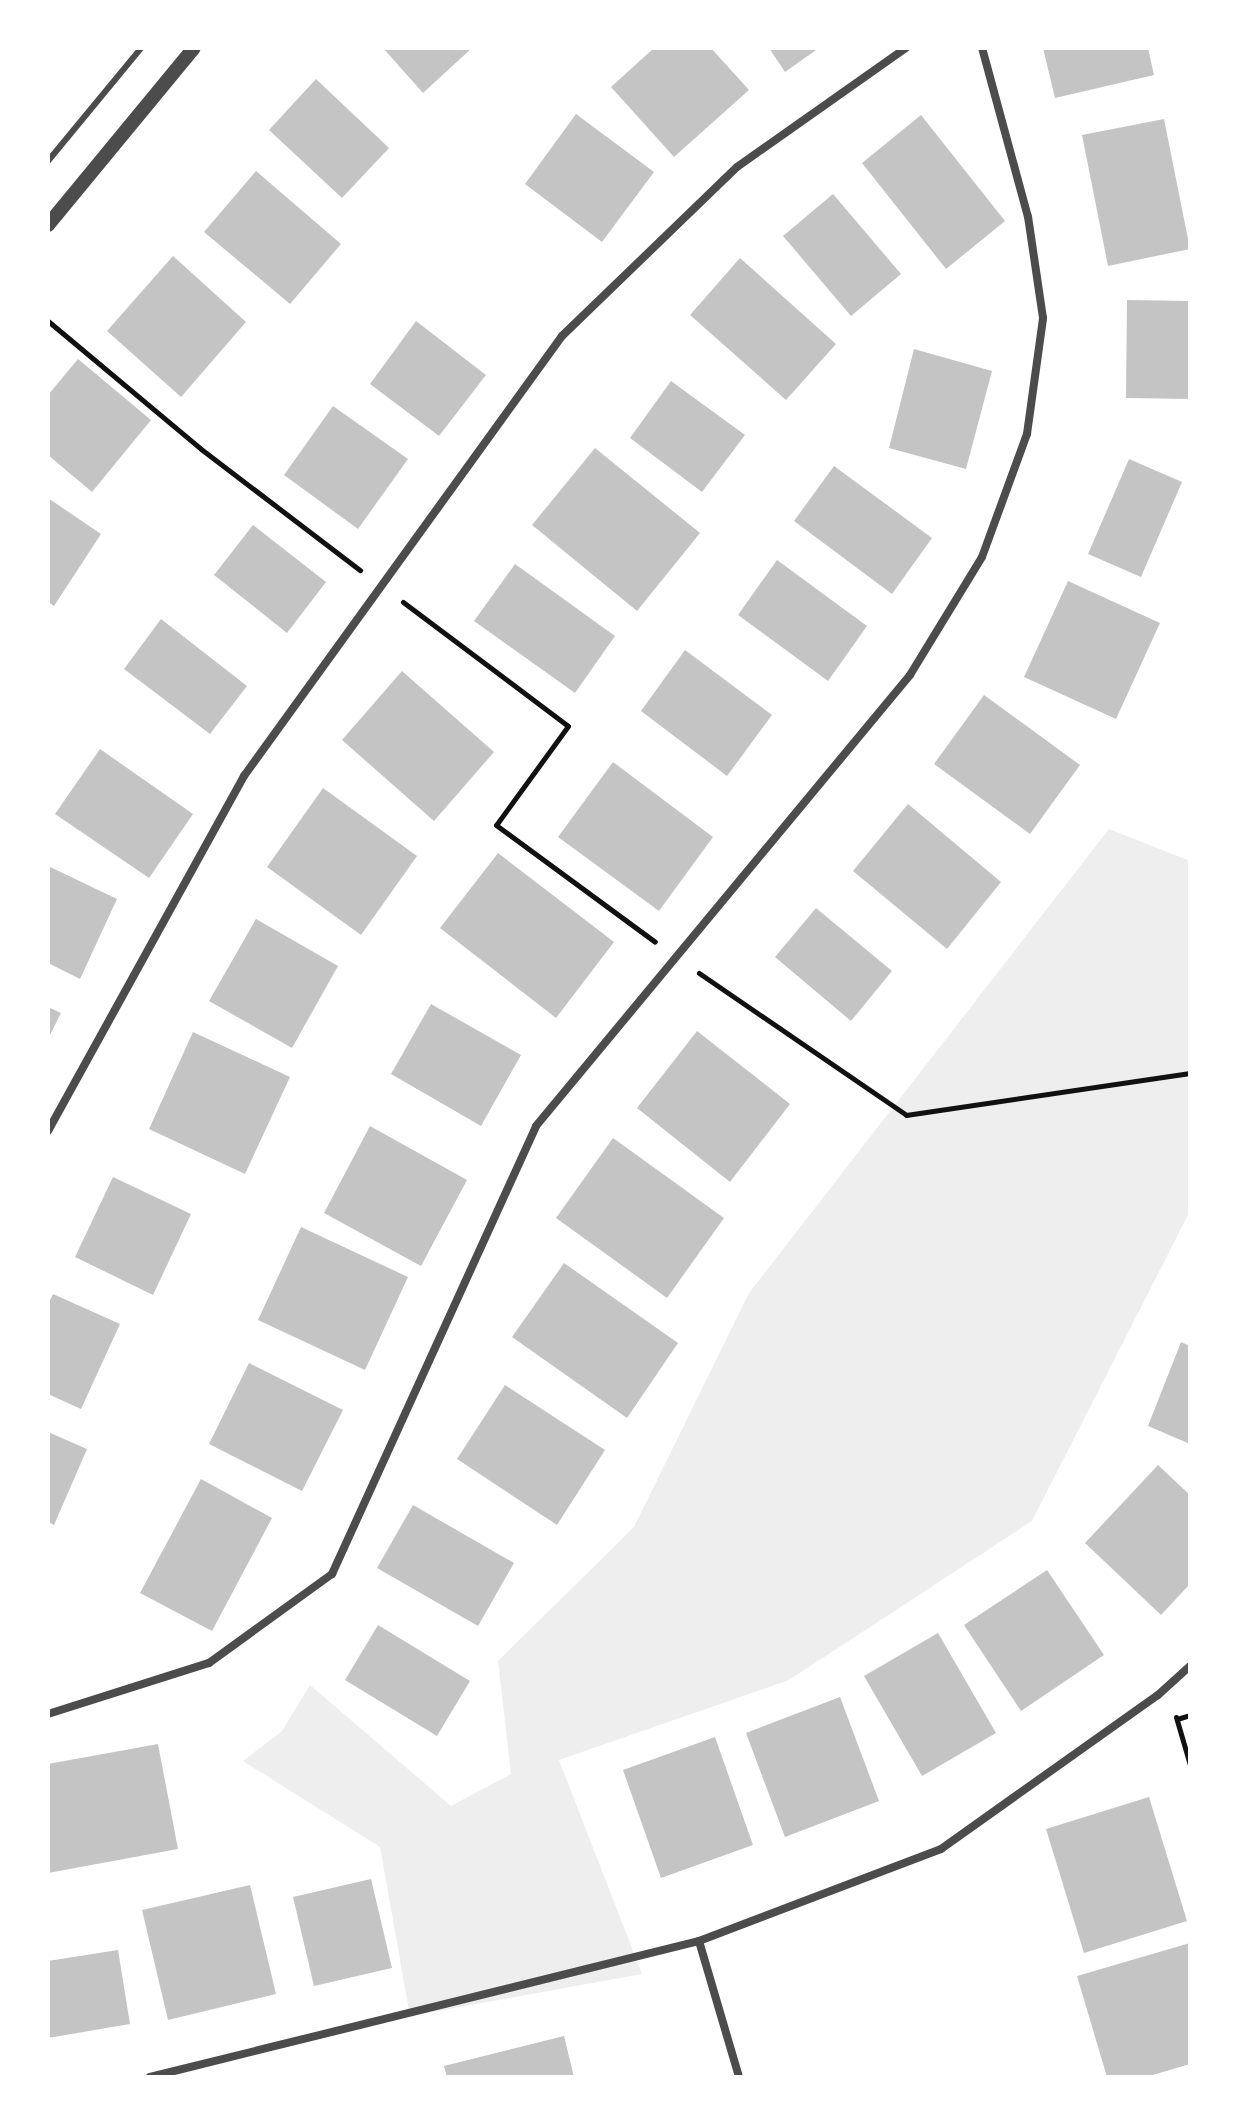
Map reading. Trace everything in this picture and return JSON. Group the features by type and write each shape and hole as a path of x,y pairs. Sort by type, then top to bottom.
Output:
{"street":[{"path":"48,225 194,48"},
{"path":"48,1131 244,776 562,336 737,167 906,48"},
{"path":"48,1714 209,1663 332,1574 536,1126 910,675 982,557 1027,434 1043,318 1028,217 982,48"},
{"path":"150,2077 699,1941 941,1849 1158,1695 1190,1666"},
{"path":"699,1941 739,2077"}],"lane":[{"path":"48,161 141,48"}],"path":[{"path":"48,321 201,449 568,726 496,825 676,957 906,1115 1190,1073"},
{"path":"1158,1695 1177,1719 1190,1765"},
{"path":"1177,1719 1190,1715"}],"shaded area":[{"path":"1109,829 1190,861 1190,1211 1032,1521 789,1680 559,1760 642,1974 410,2016 380,1847 243,1761 282,1731 310,1685 451,1806 511,1774 498,1661 634,1527 749,1293"}],"building":[{"path":"383,48 472,48 423,93"},
{"path":"654,48 711,48 749,90 674,157 611,87"},
{"path":"769,48 819,48 785,72"},
{"path":"1043,48 1148,48 1154,75 1055,98"},
{"path":"316,79 389,148 342,198 269,130"},
{"path":"576,114 654,172 602,242 525,184"},
{"path":"921,115 1005,221 946,269 862,163"},
{"path":"1164,119 1190,249 1108,266 1082,135"},
{"path":"256,171 341,244 290,304 204,232"},
{"path":"833,194 901,274 851,316 783,236"},
{"path":"173,256 246,322 181,397 107,331"},
{"path":"740,258 836,344 786,400 690,315"},
{"path":"1127,300 1190,301 1190,399 1126,398"},
{"path":"416,321 486,375 439,436 370,384"},
{"path":"914,349 992,371 966,469 889,448"},
{"path":"78,359 151,420 92,492 48,455 48,395"},
{"path":"671,381 745,435 702,492 630,438"},
{"path":"333,406 408,459 358,529 284,475"},
{"path":"595,448 700,533 637,611 532,525"},
{"path":"1129,459 1182,482 1141,577 1088,554"},
{"path":"834,466 932,538 892,594 794,521"},
{"path":"48,498 101,534 54,606 48,602"},
{"path":"253,525 326,582 287,633 214,575"},
{"path":"777,560 867,626 828,681 738,615"},
{"path":"515,564 615,636 575,693 474,621"},
{"path":"1068,581 1160,623 1116,719 1024,677"},
{"path":"161,619 247,686 210,734 124,669"},
{"path":"685,650 772,715 727,776 641,711"},
{"path":"402,671 494,752 434,821 342,740"},
{"path":"984,695 1080,765 1030,834 934,764"},
{"path":"100,749 193,814 149,878 55,814"},
{"path":"613,762 713,837 659,911 558,837"},
{"path":"323,788 417,856 361,935 267,867"},
{"path":"908,804 1001,882 947,949 853,871"},
{"path":"498,853 614,942 556,1018 440,928"},
{"path":"48,866 117,899 80,979 48,963"},
{"path":"816,908 892,971 851,1021 775,957"},
{"path":"256,919 338,966 292,1048 209,1001"},
{"path":"431,1004 521,1055 481,1126 391,1074"},
{"path":"48,1007 61,1013 48,1039"},
{"path":"697,1031 790,1104 730,1182 637,1108"},
{"path":"193,1032 290,1077 245,1174 149,1129"},
{"path":"370,1126 467,1180 421,1266 324,1213"},
{"path":"613,1138 724,1218 667,1298 556,1218"},
{"path":"113,1177 191,1214 153,1295 75,1257"},
{"path":"301,1227 408,1277 365,1370 258,1320"},
{"path":"564,1263 678,1343 627,1418 512,1337"},
{"path":"53,1294 120,1324 81,1409 48,1394 48,1305"},
{"path":"1181,1342 1190,1346 1190,1444 1148,1426"},
{"path":"249,1363 343,1410 302,1491 209,1444"},
{"path":"505,1385 605,1450 557,1525 457,1459"},
{"path":"48,1432 87,1449 54,1525 48,1522"},
{"path":"1158,1465 1190,1495 1190,1584 1161,1615 1085,1543"},
{"path":"201,1479 272,1518 212,1631 140,1593"},
{"path":"413,1505 514,1563 478,1626 377,1568"},
{"path":"1047,1570 1104,1655 1021,1711 964,1625"},
{"path":"378,1625 470,1681 437,1736 345,1680"},
{"path":"938,1633 996,1733 922,1776 864,1676"},
{"path":"840,1697 879,1801 785,1837 746,1733"},
{"path":"715,1737 753,1845 661,1878 623,1770"},
{"path":"158,1744 178,1849 48,1873 48,1764"},
{"path":"1149,1797 1187,1921 1084,1953 1046,1829"},
{"path":"371,1879 392,1968 314,1986 293,1897"},
{"path":"250,1885 276,1994 168,2020 142,1910"},
{"path":"1190,1943 1190,2064 1146,2077 1107,2077 1077,1976"},
{"path":"118,1950 130,2024 48,2038 48,1961"},
{"path":"564,2036 574,2077 447,2077 444,2066"}]}
